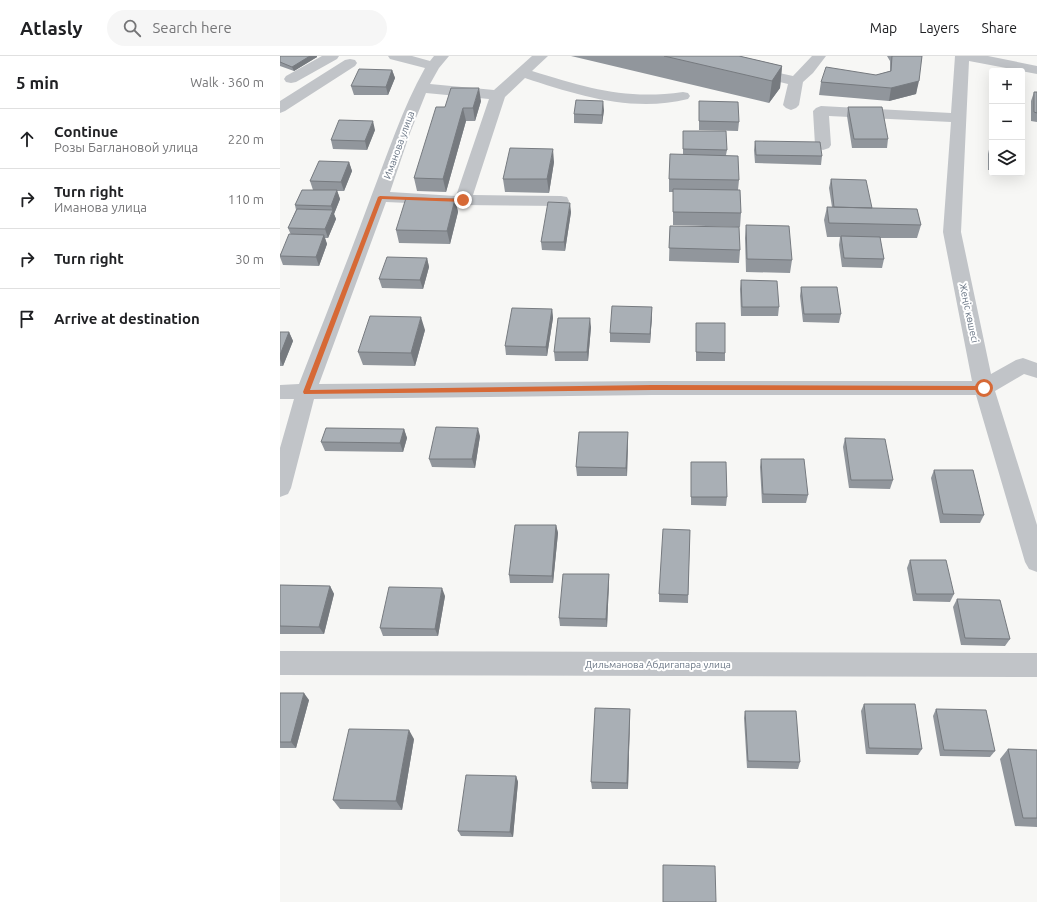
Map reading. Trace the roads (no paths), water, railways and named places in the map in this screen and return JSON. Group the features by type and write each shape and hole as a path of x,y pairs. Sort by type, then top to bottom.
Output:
{"street":[{"path":"284,80 332,56"},
{"path":"336,56 356,59"},
{"path":"395,56 437,61"},
{"path":"463,200 498,95 522,72 542,56"},
{"path":"791,105 796,81 808,70 819,56"},
{"name":"Жеңіс көшесі","path":"962,56 952,232 984,388 1037,562"},
{"path":"966,56 1037,70"},
{"path":"754,58 808,70"},
{"path":"280,108 356,59"},
{"name":"Иманова улица","path":"280,488 306,392 380,197 402,133 420,88 437,61"},
{"path":"734,67 796,81"},
{"path":"522,72 584,92 626,99 659,99 683,96"},
{"path":"420,88 498,95"},
{"path":"823,146 822,111 958,118"},
{"path":"380,197 561,201"},
{"path":"280,392 652,388 984,388 1023,365 1037,371"},
{"name":"Дильманова Абдигапара улица","path":"280,663 1037,665"}]}
